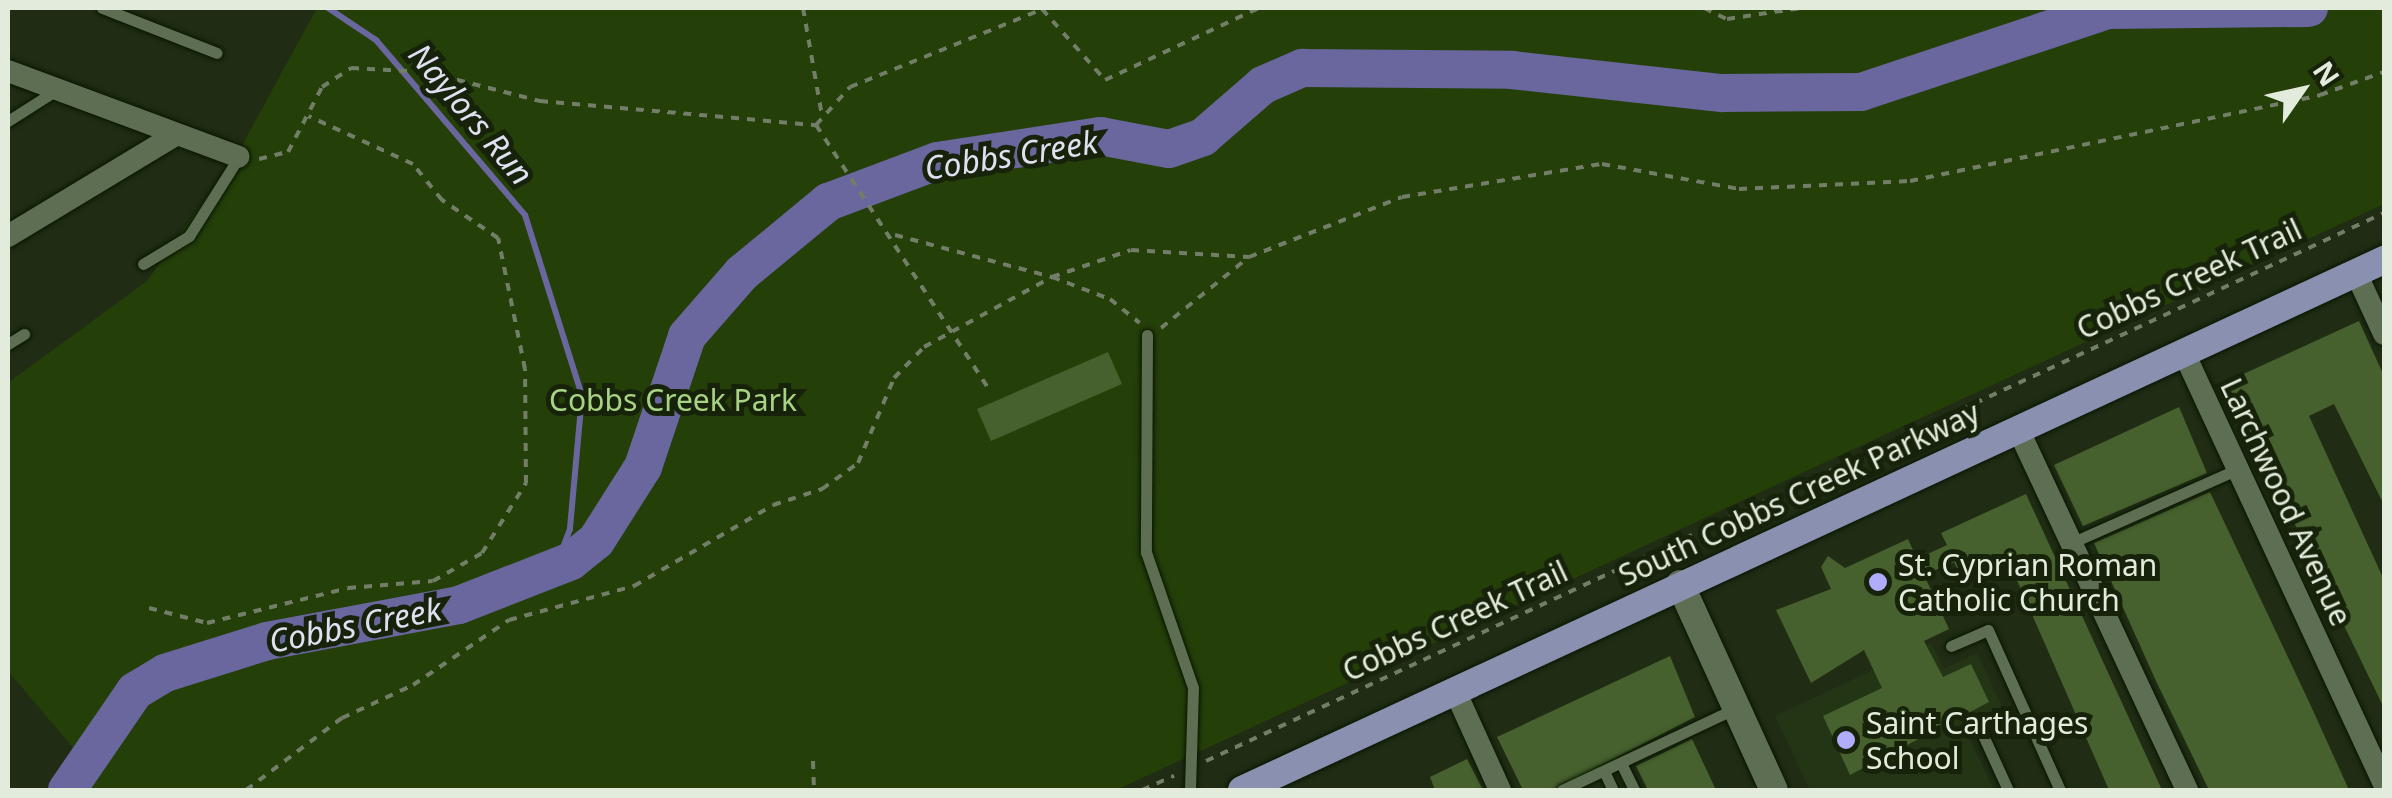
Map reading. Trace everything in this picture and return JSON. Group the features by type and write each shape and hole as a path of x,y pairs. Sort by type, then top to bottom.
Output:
{"main road":[{"name":"South Cobbs Creek Parkway","path":"1242,790 2384,260"}],"street":[{"path":"8,71 239,157"},
{"path":"8,236 174,136"},
{"path":"2356,274 2384,334"},
{"name":"Larchwood Avenue","path":"2184,353 2384,784"},
{"path":"2018,429 2187,790"},
{"path":"1680,584 1774,790"},
{"path":"1456,693 1500,790"}],"lane":[{"path":"102,8 217,53"},
{"path":"8,120 57,90"},
{"path":"142,264 189,236 239,157"},
{"path":"8,344 24,334"},
{"path":"1147,335 1146,552 1192,688 1187,770 1190,790"},
{"path":"2071,543 2238,469"},
{"path":"1952,646 1988,630 2060,790"},
{"path":"1562,790 1735,709"},
{"path":"1982,733 2008,790"},
{"path":"1621,762 1634,790"},
{"path":"1604,770 1613,790"}],"path":[{"path":"803,8 822,116"},
{"path":"816,125 850,87 1044,8 1104,80 1259,8"},
{"path":"1704,8 1726,18 1801,8"},
{"path":"239,157 288,152 322,87 350,68 426,72 540,101 816,125 848,163 895,234 960,334 989,388"},
{"path":"1179,320 1248,257 1354,209 1493,179 1602,164 1739,190 1910,181 2320,95 2384,72"},
{"path":"149,608 206,623 348,588 432,581 482,553 526,483 525,369 498,238 442,200 412,164 308,116"},
{"name":"Cobbs Creek Trail","path":"1142,790 2384,213"},
{"path":"895,234 1052,277 1135,313 1147,335"},
{"path":"246,790 342,718 413,685 509,620 634,586 858,463 894,378 924,347 960,334 1052,277 1131,250 1248,257"},
{"path":"1633,564 1638,574"},
{"path":"813,761 814,790"}],"shaded area":[{"path":"1931,643 1944,669 1977,653 2004,711 1965,729 1994,790 1810,790 1775,716"}],"green space":[{"name":"Cobbs Creek Park","path":"317,8 2384,8 2384,204 1116,790 47,790 75,750 8,671 8,383 147,281 240,149"}],"building":[{"path":"2359,321 2384,376 2384,505 2334,404 2309,416 2384,580 2384,708 2226,382"},
{"path":"1108,352 1122,384 991,441 977,409"},
{"path":"2179,407 2207,473 2083,526 2054,465"},
{"path":"2210,492 2349,790 2209,790 2156,681 2094,543"},
{"path":"2026,494 2162,790 2109,790 2005,553 1960,574 1954,562 1924,575 1949,629 1924,641 1943,677 1971,664 1989,702 1850,775 1823,716 1882,688 1864,650 1811,683 1776,610 1831,589 1821,567 1828,556 1845,568 1908,539 1917,559 1947,545 1941,533"},
{"path":"1670,656 1695,717 1553,790 1523,790 1497,737"},
{"path":"1692,739 1716,790 1648,790 1636,766"},
{"path":"1467,759 1483,790 1435,790 1430,777"}],"waterway":[{"name":"Naylors Run","path":"328,8 376,40 525,215 582,396 570,529 556,566"},
{"name":"Cobbs Creek","path":"67,790 135,691 165,673 267,641 459,605 571,561 596,541 643,467 687,336 742,273 828,202 937,161 1100,136 1169,149 1203,137 1263,85 1302,68 1512,70 1722,93 1861,92 2108,10 2309,8"}],"place":[{"name":"St. Cyprian Roman Catholic Church","path":"1878,582"},
{"name":"Saint Carthages School","path":"1846,740"}]}
